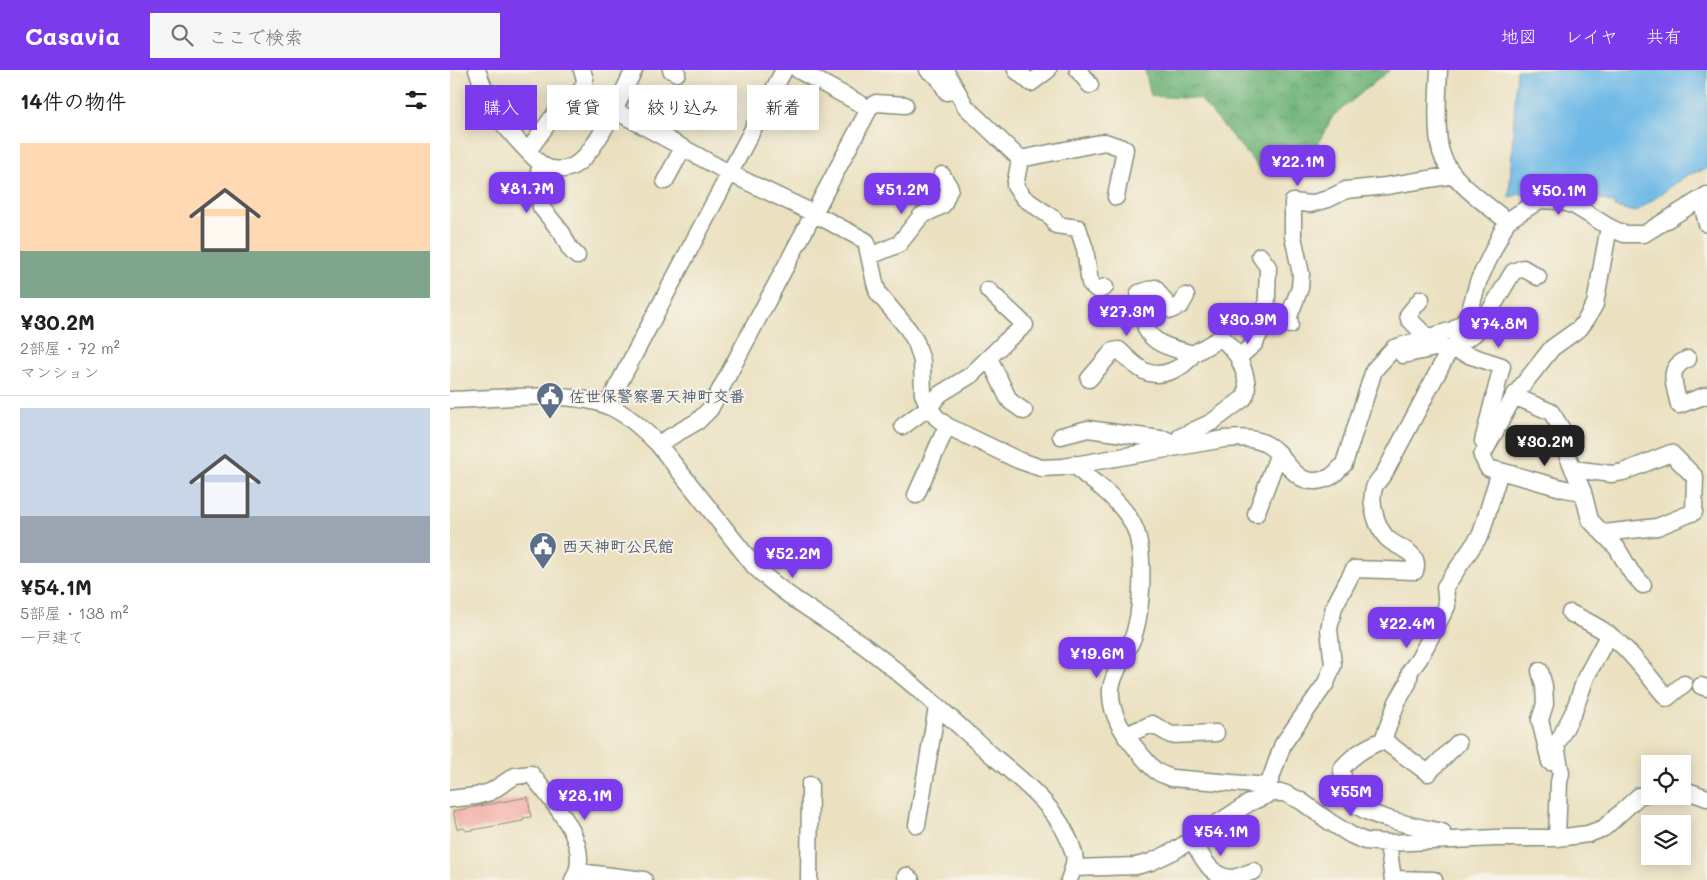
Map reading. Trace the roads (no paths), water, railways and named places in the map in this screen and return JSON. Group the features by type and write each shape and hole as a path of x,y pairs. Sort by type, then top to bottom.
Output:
{"street":[{"path":"478,70 497,115 544,167 558,169 572,167 582,160 602,130"},
{"path":"528,151 557,111 584,86 585,79 582,70"},
{"path":"619,100 634,70"},
{"path":"607,406 784,70"},
{"path":"798,70 868,108"},
{"path":"928,70 938,77 960,115 981,134 993,133"},
{"path":"945,70 966,107 1020,159"},
{"path":"1016,70 1031,83 1048,70"},
{"path":"1078,70 1090,85"},
{"path":"1439,70 1438,135 1441,153 1454,175 1471,193 1507,220"},
{"path":"658,444 698,421 710,409 868,108 876,103 905,105"},
{"path":"619,113 729,173 814,213 866,241 874,283 878,293 908,329 916,342 922,361 923,394 928,407 947,426 1018,460 1041,468 1063,467 1224,439 1245,438 1265,443 1279,453 1296,476 1309,481 1327,480 1334,476 1344,464 1374,370 1394,348 1453,330 1462,324 1469,314 1478,282 1507,220 1540,200 1561,201 1575,206 1624,234 1644,234 1704,197 1707,224"},
{"path":"1020,159 1104,142 1125,149 1116,197"},
{"path":"665,181 683,148"},
{"path":"1020,159 1015,186 1024,198 1054,219 1056,225 1078,228 1085,248 1090,282 1098,290 1105,287"},
{"path":"544,167 539,171 541,206 562,233 570,249 577,256"},
{"path":"870,256 899,244 921,216 943,205 950,188 942,175"},
{"path":"1290,325 1289,316 1300,288 1301,274 1293,236 1293,202 1310,204 1328,199 1346,190 1386,186 1454,175"},
{"path":"1482,456 1514,396 1552,348 1580,328 1595,304 1609,227"},
{"path":"1239,358 1254,344 1266,321 1268,267 1260,256"},
{"path":"450,400 545,397 587,400 607,406 641,428 658,444 764,576 782,591 890,666 1026,784 1055,814 1066,832 1075,856 1072,874 1113,873 1151,862 1174,851 1270,789 1283,744 1326,683 1333,665 1329,629 1334,607 1354,569 1415,572 1415,558 1410,552 1388,539 1377,524 1373,511 1374,488 1385,472 1450,349 1474,334 1514,272 1523,268 1538,277"},
{"path":"1186,296 1181,305 1171,310 1155,288 1139,293 1146,328 1152,337 1160,343 1193,354"},
{"path":"903,426 928,407 940,394 966,379 1025,325 988,290"},
{"path":"1421,299 1408,315 1409,319 1427,337"},
{"path":"1089,379 1113,351 1119,350 1143,370 1155,374 1171,372 1193,354 1219,339 1224,339 1239,358 1247,383 1247,393 1244,398 1212,422 1180,437 1174,447"},
{"path":"1383,358 1436,348 1450,349 1502,366 1484,436 1482,456 1488,468 1565,489 1583,492"},
{"path":"989,358 1008,398 1024,411"},
{"path":"1688,359 1676,366 1673,374 1679,404 1707,395"},
{"path":"1514,396 1551,412 1563,431 1564,447 1583,492 1590,520 1618,548 1631,572 1643,584"},
{"path":"916,495 947,426"},
{"path":"1061,436 1088,428 1167,440 1174,447"},
{"path":"1256,514 1279,453"},
{"path":"1573,468 1612,474 1623,472 1671,453 1695,477 1694,512 1657,527 1604,532"},
{"path":"1075,464 1083,475 1102,488 1121,508 1134,524 1139,540 1141,577 1138,617 1133,638 1110,687 1112,706 1126,737 1158,772 1172,778 1270,789 1284,793 1301,801 1330,822 1358,838 1366,841 1388,843 1557,838 1588,834 1604,828 1641,796"},
{"path":"1443,840 1442,832 1395,821 1362,809 1354,803 1342,779 1342,768 1358,752 1383,740 1397,702 1408,683 1410,671 1447,606 1445,587 1481,534 1500,471"},
{"path":"1570,613 1590,622 1609,634 1626,649 1667,698 1684,684"},
{"path":"1557,838 1561,773 1556,746 1574,711 1586,677 1609,634"},
{"path":"1540,672 1544,686 1545,704 1540,720 1548,757 1559,782"},
{"path":"917,825 937,707"},
{"path":"1126,737 1132,731 1152,724 1171,735 1216,733"},
{"path":"1383,740 1428,772 1458,744"},
{"path":"450,799 476,796 490,792 515,776 531,774 570,827 579,852 576,876 644,880"},
{"path":"809,880 810,785"},
{"path":"1691,792 1707,798"},
{"path":"1192,840 1211,870 1219,876 1232,878 1254,871"},
{"path":"1388,843 1393,880 1434,880"}],"water":[{"path":"1517,70 1707,70 1707,169 1687,175 1636,212 1614,207 1615,204 1577,190 1544,188 1509,197"}],"place":[{"name":"佐世保警察署天神町交番","path":"550,420"},
{"name":"西天神町公民館","path":"543,570"}]}
